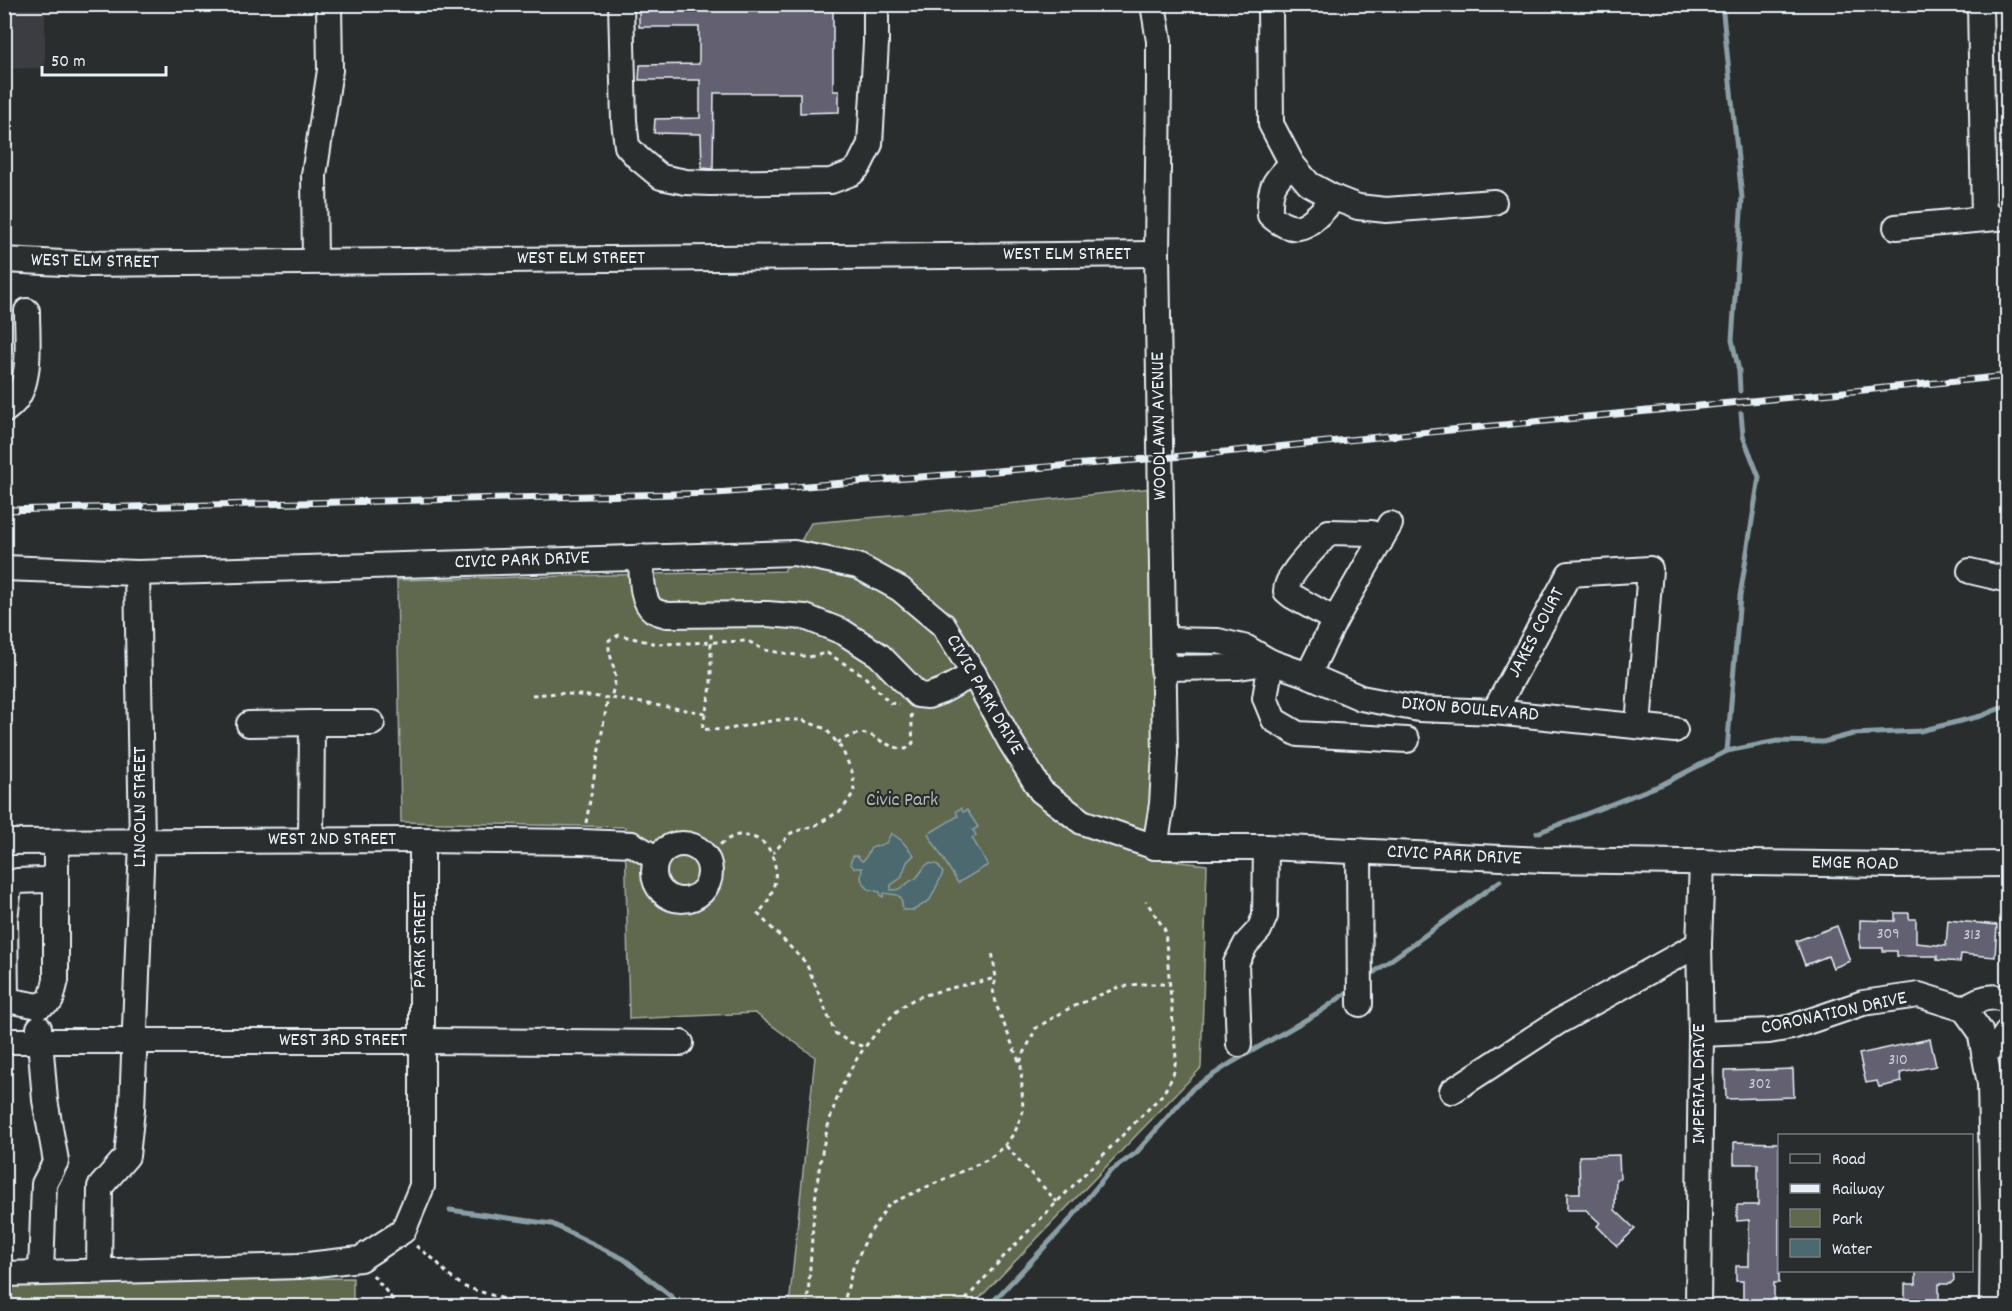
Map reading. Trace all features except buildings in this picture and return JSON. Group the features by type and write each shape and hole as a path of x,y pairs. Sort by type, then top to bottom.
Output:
{"street":[{"path":"315,261 314,175 330,70 329,4"},
{"path":"621,4 624,121 627,146 661,177 686,182 710,183 831,181 852,173 859,166 870,144 876,4"},
{"name":"WOODLAWN AVENUE","path":"1153,4 1159,41 1157,254 1165,754 1162,804 1155,847"},
{"path":"1270,4 1271,124 1292,164 1309,184 1358,207 1386,210 1494,202"},
{"path":"1896,227 1996,218 1980,4"},
{"path":"1292,164 1277,177 1272,188 1270,215 1281,225 1295,228 1309,224 1335,198"},
{"name":"WEST ELM STREET","path":"4,260 82,264 1157,254"},
{"path":"4,411 16,400 24,380 27,358 27,311"},
{"path":"1308,675 1335,620 1385,533 1329,532 1287,583 1286,591 1292,596 1335,620"},
{"name":"CIVIC PARK DRIVE","path":"4,568 137,573 794,553 858,566 900,589 943,624 1041,791 1082,822 1155,847 1266,847 1544,860 1702,862"},
{"path":"641,557 643,587 647,601 653,610 667,615 766,614 805,617 843,632 879,655 916,701 942,691 974,674"},
{"name":"JAKES COURT","path":"1494,712 1569,574 1650,569 1638,726"},
{"path":"1970,571 2007,580"},
{"name":"LINCOLN STREET","path":"99,1271 100,1187 127,1156 134,1042 142,841 137,573"},
{"name":"DIXON BOULEVARD","path":"1164,640 1218,640 1247,648 1271,662 1361,698 1419,709 1494,712 1675,730"},
{"path":"1271,662 1265,698 1274,720 1298,734 1407,740"},
{"name":"DIXON BOULEVARD","path":"1163,668 1239,667 1271,662"},
{"path":"311,840 312,723"},
{"path":"249,724 372,723"},
{"name":"WEST 2ND STREET","path":"4,842 422,840 583,842 632,844 656,858"},
{"name":"PARK STREET","path":"403,1231 422,1186 422,840"},
{"path":"56,842 56,882 56,980 51,1000 39,1006 6,1000 6,918 9,888 17,881 56,882"},
{"path":"690,844 705,856 710,865 710,875 701,892 685,900 668,897 661,891 653,875 656,858 671,845 690,844"},
{"path":"1239,1044 1236,963 1246,944 1259,930 1264,916 1266,847"},
{"path":"1359,851 1360,1004"},
{"name":"EMGE ROAD","path":"1702,862 2007,864"},
{"name":"IMPERIAL DRIVE","path":"1698,1306 1701,1034 1699,944 1702,862"},
{"path":"1452,1091 1558,1022 1699,944"},
{"name":"CORONATION DRIVE","path":"1701,1034 1792,1027 1863,1003 1920,995 1964,1009"},
{"path":"1992,1306 1993,1217 1990,1084 1980,1031 1964,1009 1972,1002 1995,995 2007,1000"},
{"path":"39,1006 39,1042 45,1100 56,1161 44,1184 41,1273"},
{"path":"1984,1053 2002,1040 2007,1031"},
{"name":"WEST 3RD STREET","path":"4,1041 681,1043"},
{"path":"4,1274 299,1266 360,1259 403,1231"}],"path":[{"path":"711,614 711,687 702,729 724,729 776,720 802,720 826,729 842,749 853,774 854,792 842,810 816,825 791,833 773,853"},
{"path":"583,842 610,698 616,678 609,639 619,635 657,644 748,641 764,650 809,657 827,653 839,658 863,675 890,703 916,701 910,714 913,743 906,749 893,748 869,734 853,733 837,743"},
{"path":"532,695 559,693 610,698 705,714"},
{"path":"705,856 734,836 746,835 762,841 773,853 776,868 774,882 770,898 758,914 806,963 836,1033 849,1042 865,1047"},
{"path":"960,1306 1006,1254 1163,1094 1173,1076 1176,1058 1165,930 1146,901"},
{"path":"843,1306 854,1268 867,1237 889,1204 989,1160 1015,1132 1023,1111 1019,1063 997,1007 993,990 996,978 992,951"},
{"path":"807,1306 818,1172 826,1133 835,1102 865,1047 900,1008 916,998 996,978"},
{"path":"1019,1063 1035,1028 1068,1009 1116,988 1139,984 1170,984"},
{"path":"1005,1145 1057,1202"},
{"path":"403,1231 449,1276 465,1287 527,1306"},
{"path":"360,1259 398,1306"}],"shaded area":[{"path":"4,5 45,5 45,68 5,69"}],"green space":[{"name":"Civic Park","path":"1161,487 1153,859 1207,865 1201,1068 972,1306 789,1306 815,1057 755,1013 629,1019 625,827 401,822 397,580 784,571 811,523"},
{"path":"353,1278 353,1306 5,1306 4,1281"}],"water":[{"path":"961,808 963,812 967,810 978,827 973,830 976,835 972,838 988,865 958,883 928,834 958,816 956,811"},
{"path":"891,833 901,840 914,855 907,862 901,878 891,885 891,890 898,889 915,879 929,864 938,865 943,873 930,900 914,910 903,910 901,898 897,895 884,893 883,897 880,892 868,889 861,879 862,868 854,868 850,863 853,856 864,860 871,848 886,843"}],"waterway":[{"path":"1722,4 1742,198 1732,340 1739,371 1740,391"},
{"path":"1727,751 1740,596 1759,477 1743,436 1741,413"},
{"path":"1537,833 1663,784 1727,751 1777,741 1823,742 1853,734 1920,731 1981,716 2008,705"},
{"path":"1366,978 1500,881"},
{"path":"989,1306 1068,1222 1109,1172 1136,1153 1193,1088 1231,1063 1321,1011 1352,989"},
{"path":"450,1210 552,1224 624,1259 673,1298 678,1306"}],"railway":[{"path":"4,510 716,493 1173,457 2008,376"}]}
